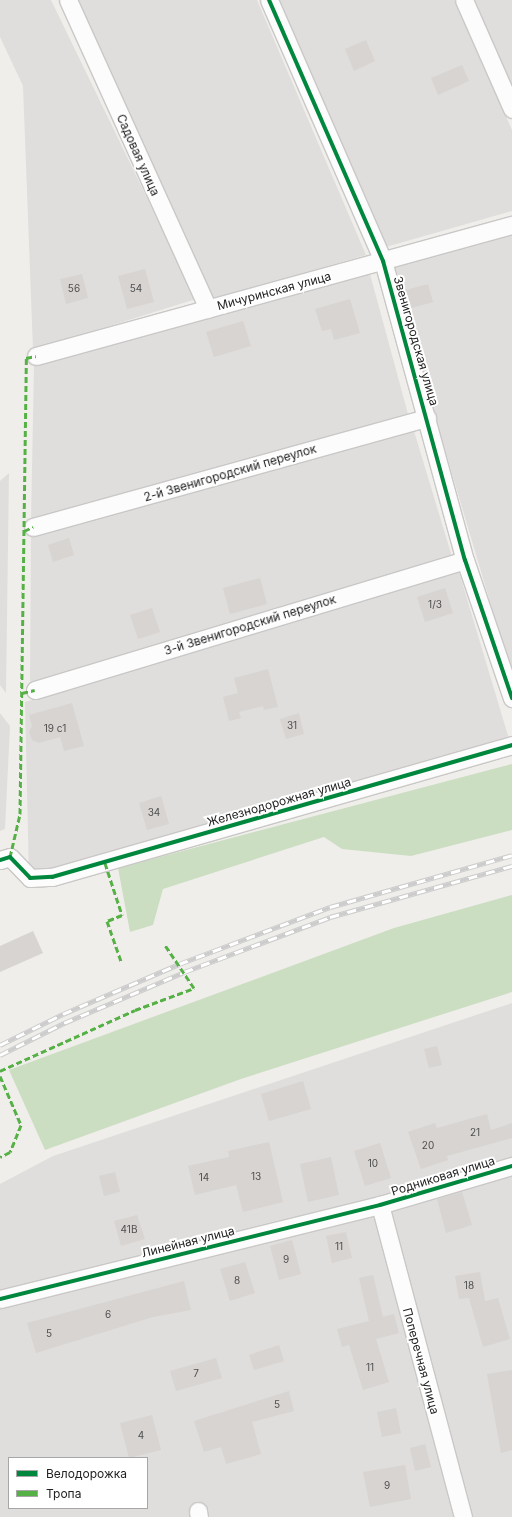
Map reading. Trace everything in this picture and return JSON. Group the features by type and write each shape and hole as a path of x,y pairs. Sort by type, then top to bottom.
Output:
{"street":[{"name":"Садовая улица","path":"68,0 208,309"},
{"name":"Звенигородская улица","path":"269,0 383,261 465,560 512,698"},
{"path":"464,0 512,109"},
{"name":"Мичуринская улица","path":"36,356 512,225"},
{"name":"2-й Звенигородский переулок","path":"33,527 427,418"},
{"name":"3-й Звенигородский переулок","path":"35,690 465,560"},
{"name":"Железнодорожная улица","path":"0,860 10,858 30,878 52,877 512,745"},
{"name":"Родниковая улица","path":"380,1205 512,1166"},
{"name":"Линейная улица","path":"0,1299 380,1205"},
{"name":"Поперечная улица","path":"380,1205 463,1517"}],"shaded area":[{"path":"0,0 51,0 196,299 33,350 23,86 0,37"},
{"path":"75,0 257,0 366,255 210,300"},
{"path":"275,0 454,0 512,130 512,211 386,247"},
{"path":"471,0 512,0 512,93"},
{"path":"512,235 512,676 391,268"},
{"path":"370,274 408,414 31,520 34,366"},
{"path":"414,431 453,560 30,682 31,535"},
{"path":"9,473 6,693 0,685 0,481"},
{"path":"459,572 509,739 29,877 25,702"},
{"path":"0,713 10,726 5,829 0,831"},
{"path":"512,1003 512,1517 0,1517 0,1184 53,1156"}],"green space":[{"path":"512,764 512,830 411,856 342,849 324,837 163,889 153,925 130,932 118,868"},
{"path":"512,895 512,992 241,1079 45,1150 9,1070 394,928"}],"building":[{"path":"366,40 375,61 354,71 345,49"},
{"path":"462,65 469,81 438,95 431,78"},
{"path":"145,269 154,302 127,309 118,276"},
{"path":"82,274 88,298 66,304 60,279"},
{"path":"428,284 433,302 408,309 402,291"},
{"path":"350,299 360,333 334,340 331,329 322,331 315,309"},
{"path":"243,321 251,346 214,357 206,332"},
{"path":"69,538 74,555 53,562 48,545"},
{"path":"260,578 267,604 230,614 223,588"},
{"path":"445,588 453,613 425,622 417,597"},
{"path":"152,608 160,632 138,639 130,615"},
{"path":"268,669 278,707 264,710 263,706 239,712 241,718 229,721 223,697 238,693 234,678"},
{"path":"72,703 84,746 64,751 60,737 39,743 32,740 29,732 32,726 29,715"},
{"path":"299,713 304,734 286,739 280,719"},
{"path":"161,796 169,824 147,830 139,803"},
{"path":"33,931 43,953 0,972 0,946"},
{"path":"437,1046 442,1065 429,1068 424,1049"},
{"path":"303,1081 311,1109 269,1121 261,1094"},
{"path":"487,1114 491,1130 512,1123 512,1138 447,1156 448,1160 421,1169 408,1132 435,1123 437,1128"},
{"path":"269,1142 283,1202 243,1212 236,1185 195,1195 188,1166 229,1157 228,1151"},
{"path":"380,1143 391,1178 365,1186 354,1151"},
{"path":"331,1157 339,1195 308,1202 300,1164"},
{"path":"115,1172 120,1192 104,1196 99,1176"},
{"path":"462,1192 472,1225 446,1233 437,1199"},
{"path":"137,1215 145,1239 121,1246 114,1221"},
{"path":"346,1232 352,1258 332,1263 326,1236"},
{"path":"292,1240 301,1274 279,1280 270,1246"},
{"path":"245,1262 255,1293 230,1301 220,1269"},
{"path":"480,1272 485,1301 498,1298 510,1339 483,1347 469,1298 459,1299 455,1276"},
{"path":"373,1275 383,1317 394,1314 399,1333 376,1339 389,1382 363,1390 349,1345 342,1347 337,1329 369,1321 359,1278"},
{"path":"184,1281 191,1310 153,1317 36,1353 27,1323"},
{"path":"279,1345 284,1361 254,1370 249,1355"},
{"path":"216,1358 222,1378 176,1391 170,1371"},
{"path":"512,1370 512,1450 501,1453 487,1374"},
{"path":"289,1391 294,1411 252,1422 261,1454 226,1464 221,1447 204,1452 194,1421"},
{"path":"396,1408 401,1433 382,1437 377,1412"},
{"path":"152,1415 161,1450 129,1457 120,1423"},
{"path":"425,1444 431,1467 415,1471 410,1448"},
{"path":"405,1465 411,1499 370,1507 363,1472"}],"railway":[{"path":"0,1045 63,1014 179,964 330,907 512,855"},
{"path":"0,1055 64,1023 184,972 330,917 512,866"}],"marked path":[{"path":"10,857 20,814 26,358 36,356"},
{"path":"24,531 33,527"},
{"path":"22,693 35,690"},
{"path":"105,863 122,915 107,921 121,961"},
{"path":"0,1071 135,1010 194,988 165,945"},
{"path":"0,1076 21,1125 10,1152 0,1157"}],"cycle path":[{"path":"269,0 383,261 465,560 512,698"},
{"path":"0,860 10,857 30,878 52,877 512,745"},
{"path":"0,1299 380,1205 512,1166"}]}
